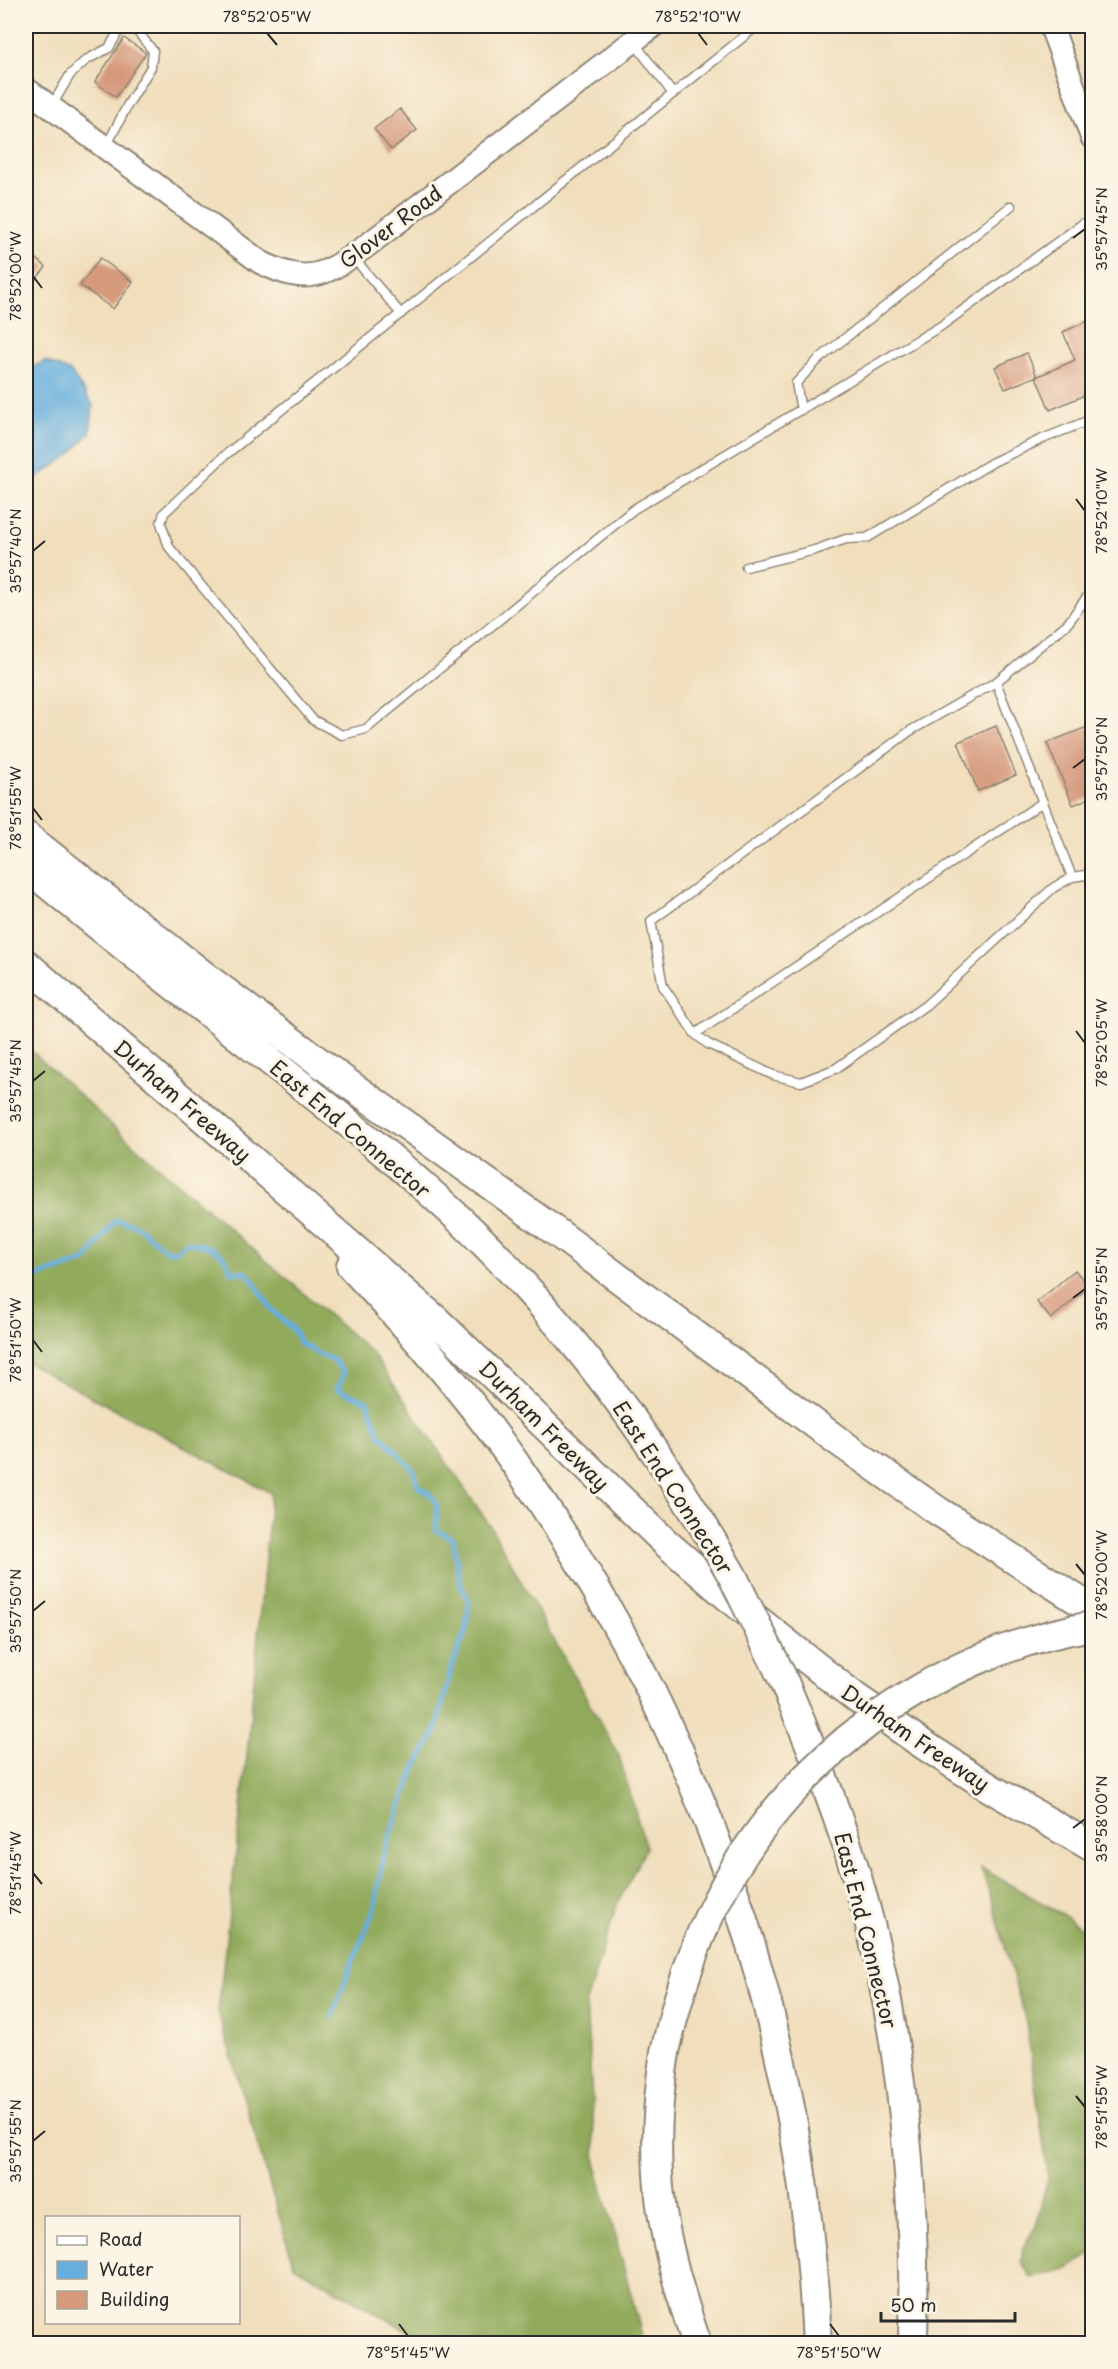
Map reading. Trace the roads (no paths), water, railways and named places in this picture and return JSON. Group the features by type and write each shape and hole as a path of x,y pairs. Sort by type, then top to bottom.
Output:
{"highway":[{"path":"26,836 216,985 346,1082 588,1254 838,1441 948,1517 1092,1609"},
{"name":"East End Connector","path":"26,866 72,905 346,1121 435,1197 480,1240 524,1285 602,1378 671,1474 704,1527 732,1575 782,1675 824,1779 865,1903 891,2020 900,2077 912,2193 913,2343"},
{"name":"Durham Freeway","path":"26,964 436,1320 649,1527 727,1596 855,1697 921,1743 990,1788 1092,1847"},
{"path":"249,1158 406,1328 464,1396 523,1474 562,1533 619,1628 672,1731 736,1891 753,1945 780,2053 805,2194 817,2343"},
{"path":"697,2343 673,2270 658,2199 656,2126 665,2052 684,1977 712,1908 750,1845 802,1782 849,1738 879,1715 944,1676 1011,1647 1092,1626"}],"street":[{"name":"Glover Road","path":"26,89 236,245 273,268 299,276 311,276 332,269 352,256 653,26"},
{"path":"1051,26 1092,137"}],"lane":[{"path":"757,26 223,457 164,513 161,523 169,547 313,720 342,735 366,729 634,509 941,326 1092,217"},
{"path":"51,107 70,75 86,60 109,48 121,27 137,32 153,51 151,67 106,147"},
{"path":"633,41 673,94"},
{"path":"801,410 796,383 819,359 1011,206"},
{"path":"352,256 401,315"},
{"path":"746,567 815,550 846,539 867,538 993,462 1040,440 1092,420"},
{"path":"1092,590 1068,623 996,682 910,731 651,921 663,986 695,1034 708,1044 772,1075 801,1082 835,1069 926,1005 1053,888 1072,877 1092,874"},
{"path":"996,682 1072,877"},
{"path":"695,1034 1043,802"}],"water":[{"path":"45,361 71,372 93,405 90,433 70,455 26,485 26,371"}],"waterway":[{"path":"26,1280 85,1261 116,1220 136,1225 167,1251 178,1250 186,1242 202,1245 220,1253 231,1272 246,1272 270,1307 295,1332 299,1343 334,1360 344,1374 337,1389 367,1401 379,1433 414,1471 418,1487 434,1499 437,1510 436,1530 453,1539 460,1583 469,1603 466,1629 451,1669 436,1731 414,1770 384,1853 374,1911 332,2017"}]}
